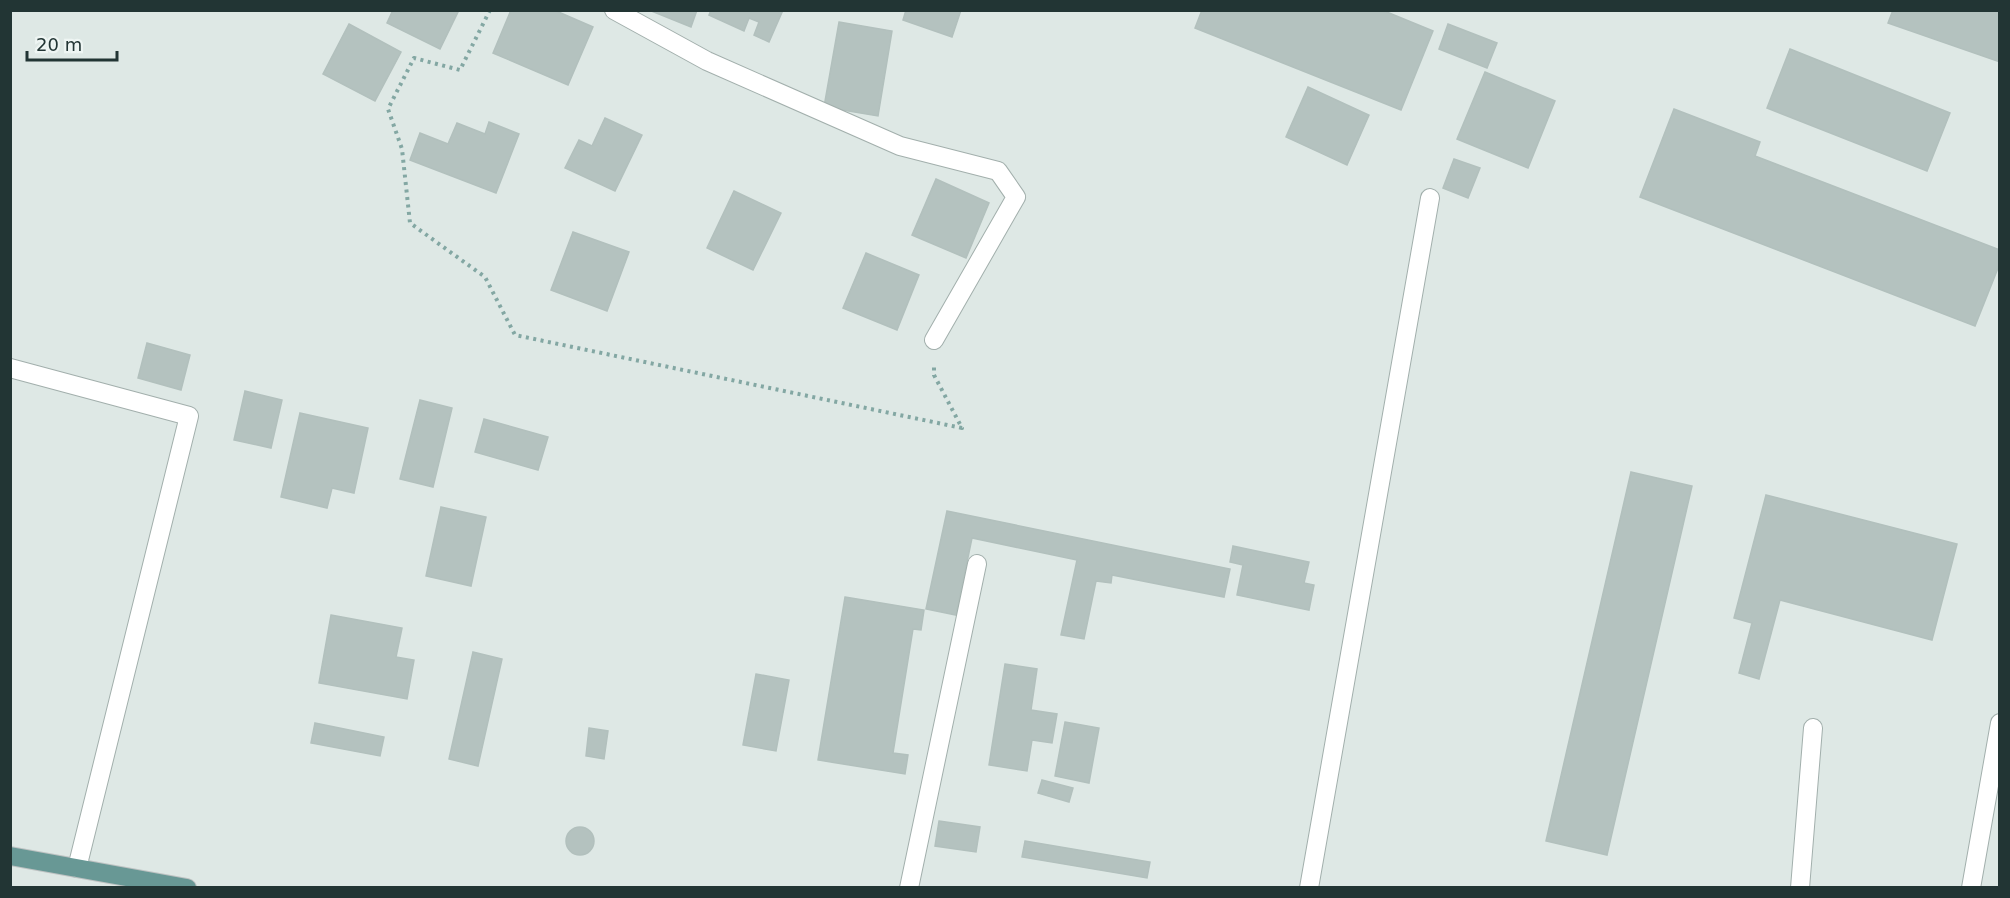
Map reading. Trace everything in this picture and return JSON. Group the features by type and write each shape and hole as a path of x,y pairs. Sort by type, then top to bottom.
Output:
{"main road":[{"path":"10,856 187,888"}],"street":[{"path":"614,10 707,61 900,146 998,171 1016,198 934,340"},
{"path":"1309,888 1430,198"},
{"path":"10,368 189,416 77,868"},
{"path":"909,888 976,564"},
{"path":"1971,888 2000,723"},
{"path":"1800,888 1813,728"}],"path":[{"path":"489,10 460,70 414,58 388,109 402,148 410,223 485,277 515,335 962,428 934,375 934,340"}],"building":[{"path":"393,10 459,10 440,49 387,23"},
{"path":"511,10 554,10 593,27 568,85 493,53"},
{"path":"649,10 697,10 691,27"},
{"path":"711,10 783,10 769,42 754,35 759,22 749,18 744,31 709,15"},
{"path":"906,10 961,10 952,37 903,20"},
{"path":"1202,10 1382,10 1433,31 1401,110 1195,28"},
{"path":"1893,10 2000,10 2000,62 1888,23"},
{"path":"839,22 892,31 878,116 824,107"},
{"path":"349,24 401,52 375,101 323,74"},
{"path":"1448,24 1497,43 1487,68 1439,49"},
{"path":"1790,49 1950,113 1927,171 1767,108"},
{"path":"1485,72 1555,101 1528,168 1457,139"},
{"path":"1308,87 1369,115 1347,165 1286,137"},
{"path":"1674,109 1760,142 1755,156 2000,250 2000,263 1975,326 1640,197"},
{"path":"605,118 642,135 615,191 565,168 579,140 592,146"},
{"path":"489,122 519,134 496,193 410,160 420,133 448,144 457,123 485,134"},
{"path":"1454,159 1480,168 1468,198 1443,188"},
{"path":"936,179 989,203 966,258 912,235"},
{"path":"734,191 781,213 753,270 707,248"},
{"path":"573,232 629,252 607,311 551,290"},
{"path":"866,253 919,275 897,330 843,308"},
{"path":"147,343 190,355 181,390 138,378"},
{"path":"245,391 282,400 271,448 234,440"},
{"path":"420,400 452,408 433,487 400,479"},
{"path":"300,413 368,428 354,493 332,488 327,508 281,497"},
{"path":"484,419 548,437 538,470 475,452"},
{"path":"1631,472 1692,486 1607,855 1546,841"},
{"path":"1766,495 1957,544 1932,640 1780,600 1759,679 1739,673 1752,623 1734,618"},
{"path":"441,507 486,517 471,586 426,576"},
{"path":"947,511 1230,569 1224,597 1112,575 1111,583 1096,581 1084,639 1061,635 1077,560 972,538 956,615 926,609"},
{"path":"1233,546 1309,562 1304,583 1314,585 1309,610 1237,595 1243,565 1230,562"},
{"path":"845,597 924,610 921,630 913,629 893,753 908,755 905,774 818,760"},
{"path":"331,615 402,628 396,657 414,660 407,699 319,683"},
{"path":"473,652 502,659 478,766 449,759"},
{"path":"1005,664 1037,669 1031,710 1057,714 1052,743 1032,740 1027,771 989,765"},
{"path":"756,674 789,680 776,751 743,745"},
{"path":"1065,722 1099,728 1089,783 1055,776"},
{"path":"315,723 384,737 380,756 311,743"},
{"path":"589,728 608,731 604,759 586,756"},
{"path":"1042,780 1073,788 1069,802 1038,793"},
{"path":"939,821 980,827 976,852 935,846"},
{"path":"580,827 590,831 594,841 590,851 580,855 570,851 566,841 570,831"},
{"path":"1025,841 1150,862 1147,878 1022,857"}]}
